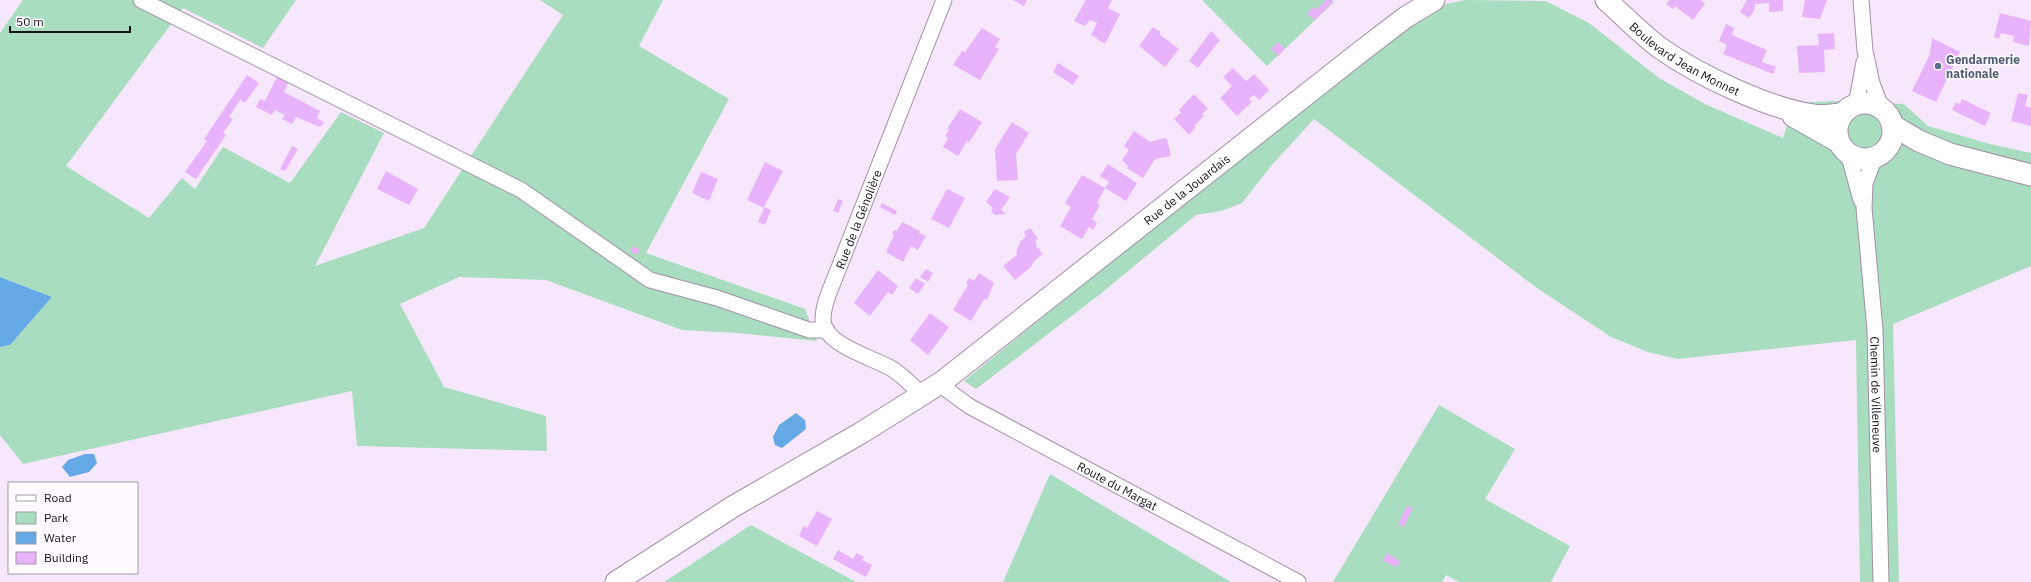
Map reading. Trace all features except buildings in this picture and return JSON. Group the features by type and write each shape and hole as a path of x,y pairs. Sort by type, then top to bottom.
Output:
{"main road":[{"name":"Rue de la Jouardais","path":"616,582 734,506 942,382 1364,49 1406,17 1434,0"},
{"name":"Boulevard Jean Monnet","path":"1606,0 1659,47 1685,65 1722,83 1773,104 1814,116 1849,109"},
{"path":"1950,154 1919,141 1887,117 1865,103 1849,109 1837,128 1843,148 1860,159 1880,154 1918,150 1950,154 2031,175"},
{"name":"Boulevard Jean Monnet","path":"1773,104 1843,148"},
{"path":"1880,154 1893,134 1887,117"}],"street":[{"path":"140,0 521,190 650,280 717,298 809,330 826,330 839,343 893,370 922,395"},
{"name":"Rue de la Génolière","path":"826,330 823,322 824,307 944,0"},
{"path":"1861,0 1865,51 1872,83 1887,117"},
{"path":"1849,109 1861,82 1865,51"},
{"name":"Chemin de Villeneuve","path":"1843,148 1864,208"},
{"name":"Chemin de Villeneuve","path":"1880,154 1865,183 1864,208 1875,330 1881,582"},
{"name":"Route du Margat","path":"942,382 946,389 969,406 1298,582"}],"green space":[{"path":"23,0 296,0 263,48 183,8 66,166 149,218 182,178 195,189 223,147 290,183 341,112 384,133 315,266 424,228 563,15 540,0 663,0 639,46 729,99 646,253 805,309 817,341 737,333 682,330 546,280 459,277 400,304 444,387 546,416 547,451 357,446 352,391 23,464 0,435 0,347 10,345 52,297 0,277 0,33"},
{"path":"1202,0 1332,0 1334,2 1267,66"},
{"path":"1465,0 1546,1 1589,23 1659,78 1705,104 1783,138 1794,103 1835,101 1904,104 1928,126 1990,144 2031,153 2031,266 1893,324 1899,582 1860,582 1856,340 1677,359 1648,352 1611,337 1537,288 1314,119 1271,166 1242,203 1221,211 1196,215 1099,295 976,389 964,381 1265,137 1390,41 1446,4"},
{"path":"1439,405 1515,449 1485,499 1570,546 1551,582 1459,582 1446,575 1442,582 1333,582"},
{"path":"1050,474 1231,582 1003,582"},
{"path":"751,525 856,582 664,582"}],"water":[{"path":"0,277 52,297 10,345 0,347"},
{"path":"796,413 805,420 806,429 782,448 775,445 773,437 779,425"},
{"path":"85,454 94,454 97,463 89,472 70,477 62,467 68,460"}],"place":[{"name":"Gendarmerie nationale","path":"1938,66"}]}
